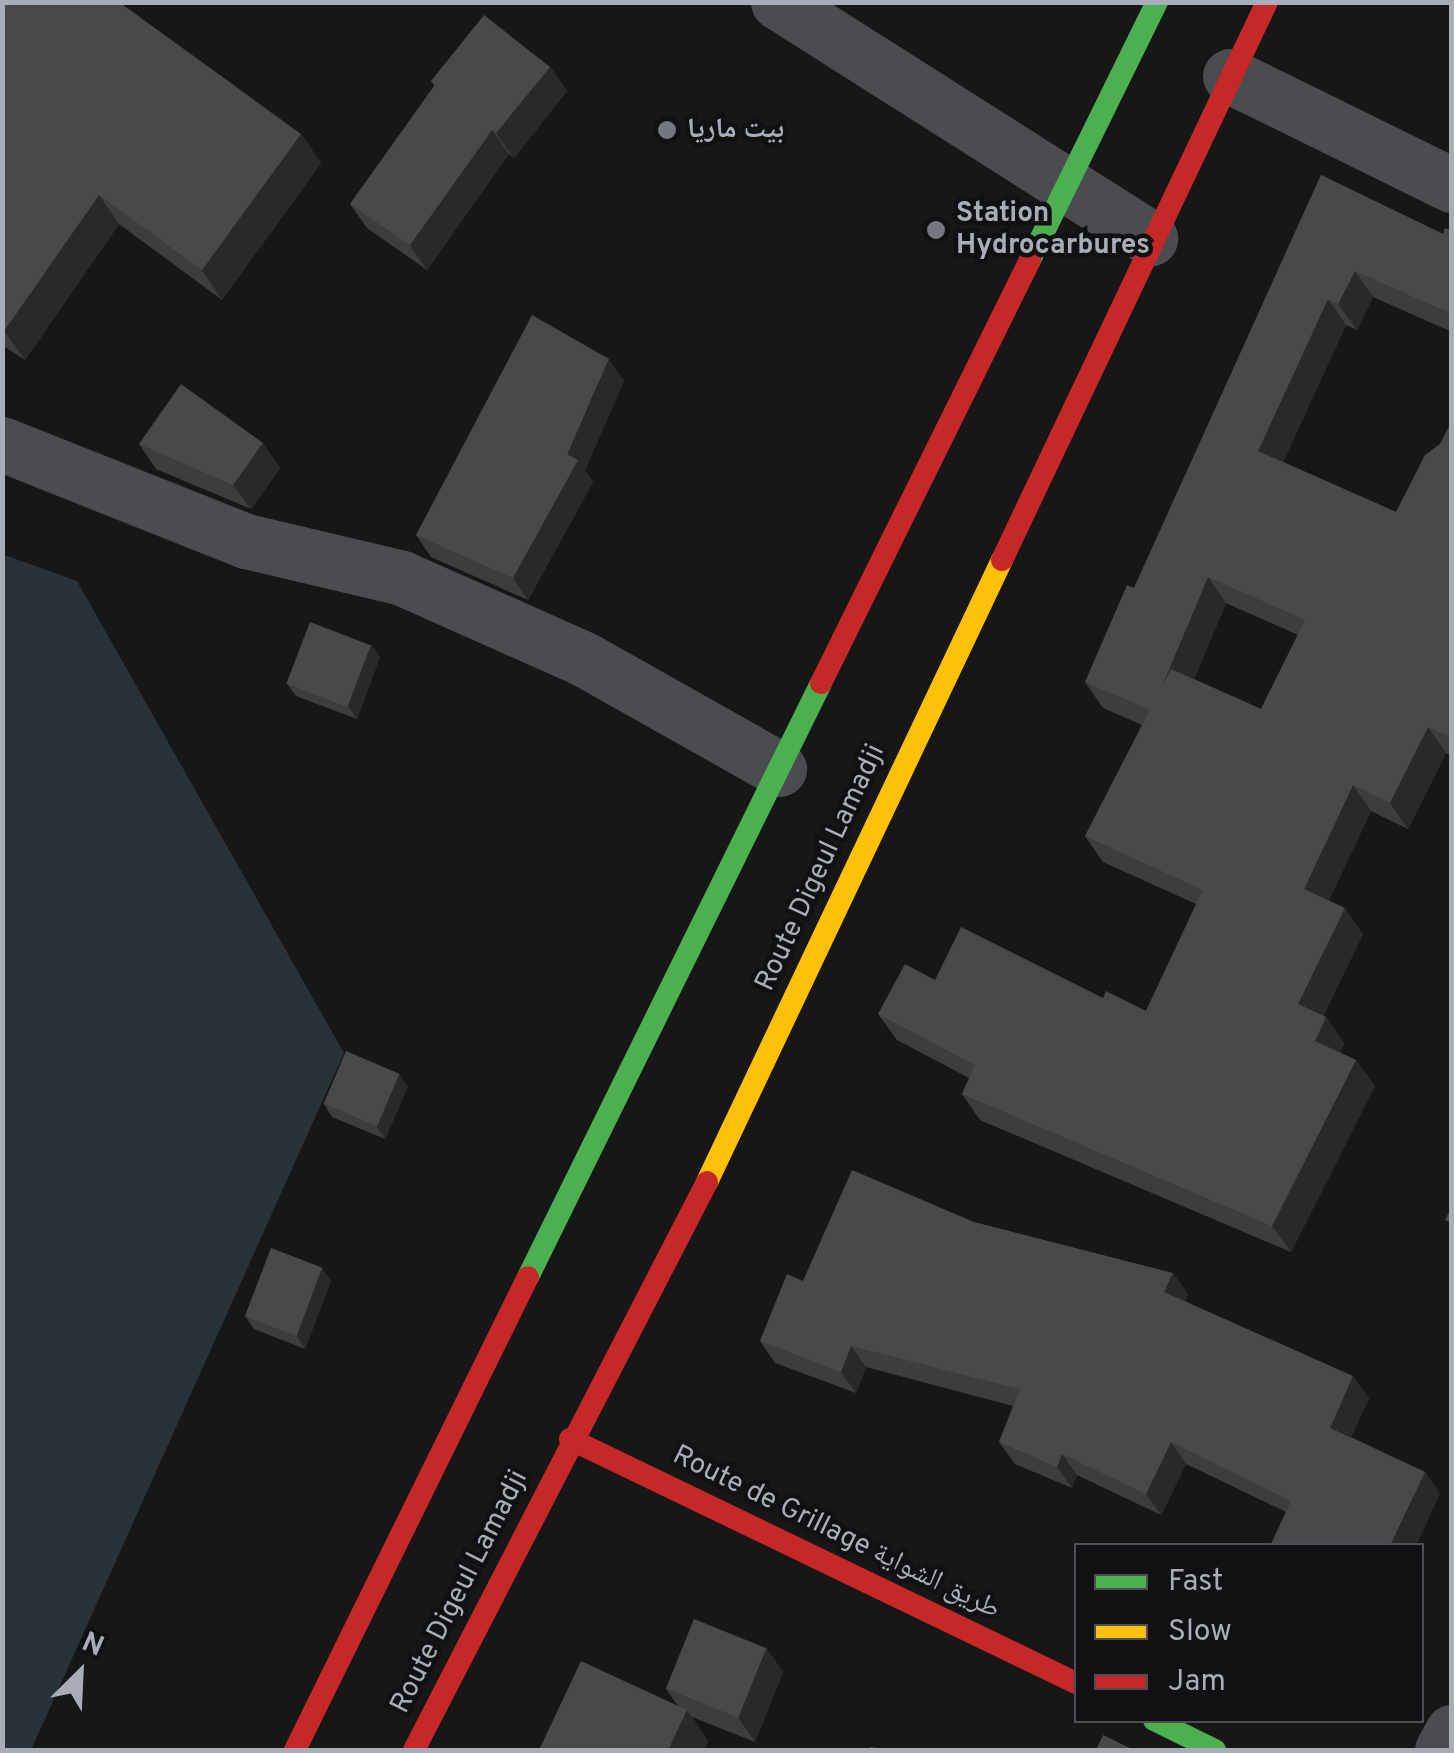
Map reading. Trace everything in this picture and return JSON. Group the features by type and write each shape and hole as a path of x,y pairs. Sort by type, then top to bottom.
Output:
{"main road":[{"path":"296,1750 1158,2"},
{"name":"Route Digeul Lamadji","path":"414,1750 570,1439 706,1184 1150,238 1267,2"},
{"name":"Route de Grillage طريق الشواية","path":"570,1439 1074,1682"},
{"path":"1160,1723 1215,1750"}],"street":[{"path":"778,2 1063,188 1150,238"},
{"path":"1230,76 1452,185"},
{"path":"2,444 246,541 402,578 584,659 779,769"},
{"path":"1442,1750 1452,1732"}],"shaded area":[{"path":"2,554 77,581 344,1053 31,1750 2,1750"}],"building":[{"path":"2,2 119,2 301,134 202,270 99,195 2,330"},
{"path":"484,15 550,67 496,133 492,130 410,245 350,204 435,85 431,81"},
{"path":"1321,175 1443,234 1445,228 1452,231 1452,314 1355,271 1338,304 1328,299 1258,451 1396,512 1425,455 1440,444 1452,421 1452,738 1428,727 1390,803 1353,785 1304,889 1345,908 1298,1004 1326,1017 1315,1041 1356,1060 1272,1226 962,1094 975,1065 878,1014 905,964 935,980 961,927 1103,998 1106,991 1146,1011 1203,890 1085,836 1150,710 1085,682 1127,585 1134,588","holes":["1208,577 1305,620 1261,709 1171,669 1162,686"]},
{"path":"532,315 609,359 567,454 578,460 513,578 416,535"},
{"path":"181,384 263,443 233,485 139,444"},
{"path":"310,622 371,645 347,707 286,684"},
{"path":"346,1051 399,1074 377,1126 324,1103"},
{"path":"852,1170 974,1222 1173,1273 1164,1292 1353,1376 1330,1428 1425,1472 1391,1543 1271,1543 1291,1501 1171,1442 1146,1494 1062,1454 1057,1467 999,1442 1020,1389 851,1346 841,1372 760,1341 787,1274 803,1281"},
{"path":"271,1248 322,1268 296,1336 245,1316"},
{"path":"694,1619 766,1648 738,1718 666,1689"},
{"path":"581,1661 687,1710 668,1750 539,1750"},
{"path":"1103,1735 1134,1750 1096,1750"}],"traffic: fast":[{"path":"1030,260 1157,2"},
{"path":"528,1277 821,683"},
{"path":"1160,1723 1215,1750"}],"traffic: slow":[{"path":"707,1182 1002,560"}],"traffic: jam":[{"path":"1002,560 1267,2"},
{"path":"821,683 1030,260"},
{"path":"414,1750 707,1182"},
{"path":"295,1750 528,1277"},
{"path":"570,1439 1074,1682"}],"place":[{"name":"بيت ماريا","path":"667,130"},
{"name":"Station Hydrocarbures","path":"936,230"}]}
